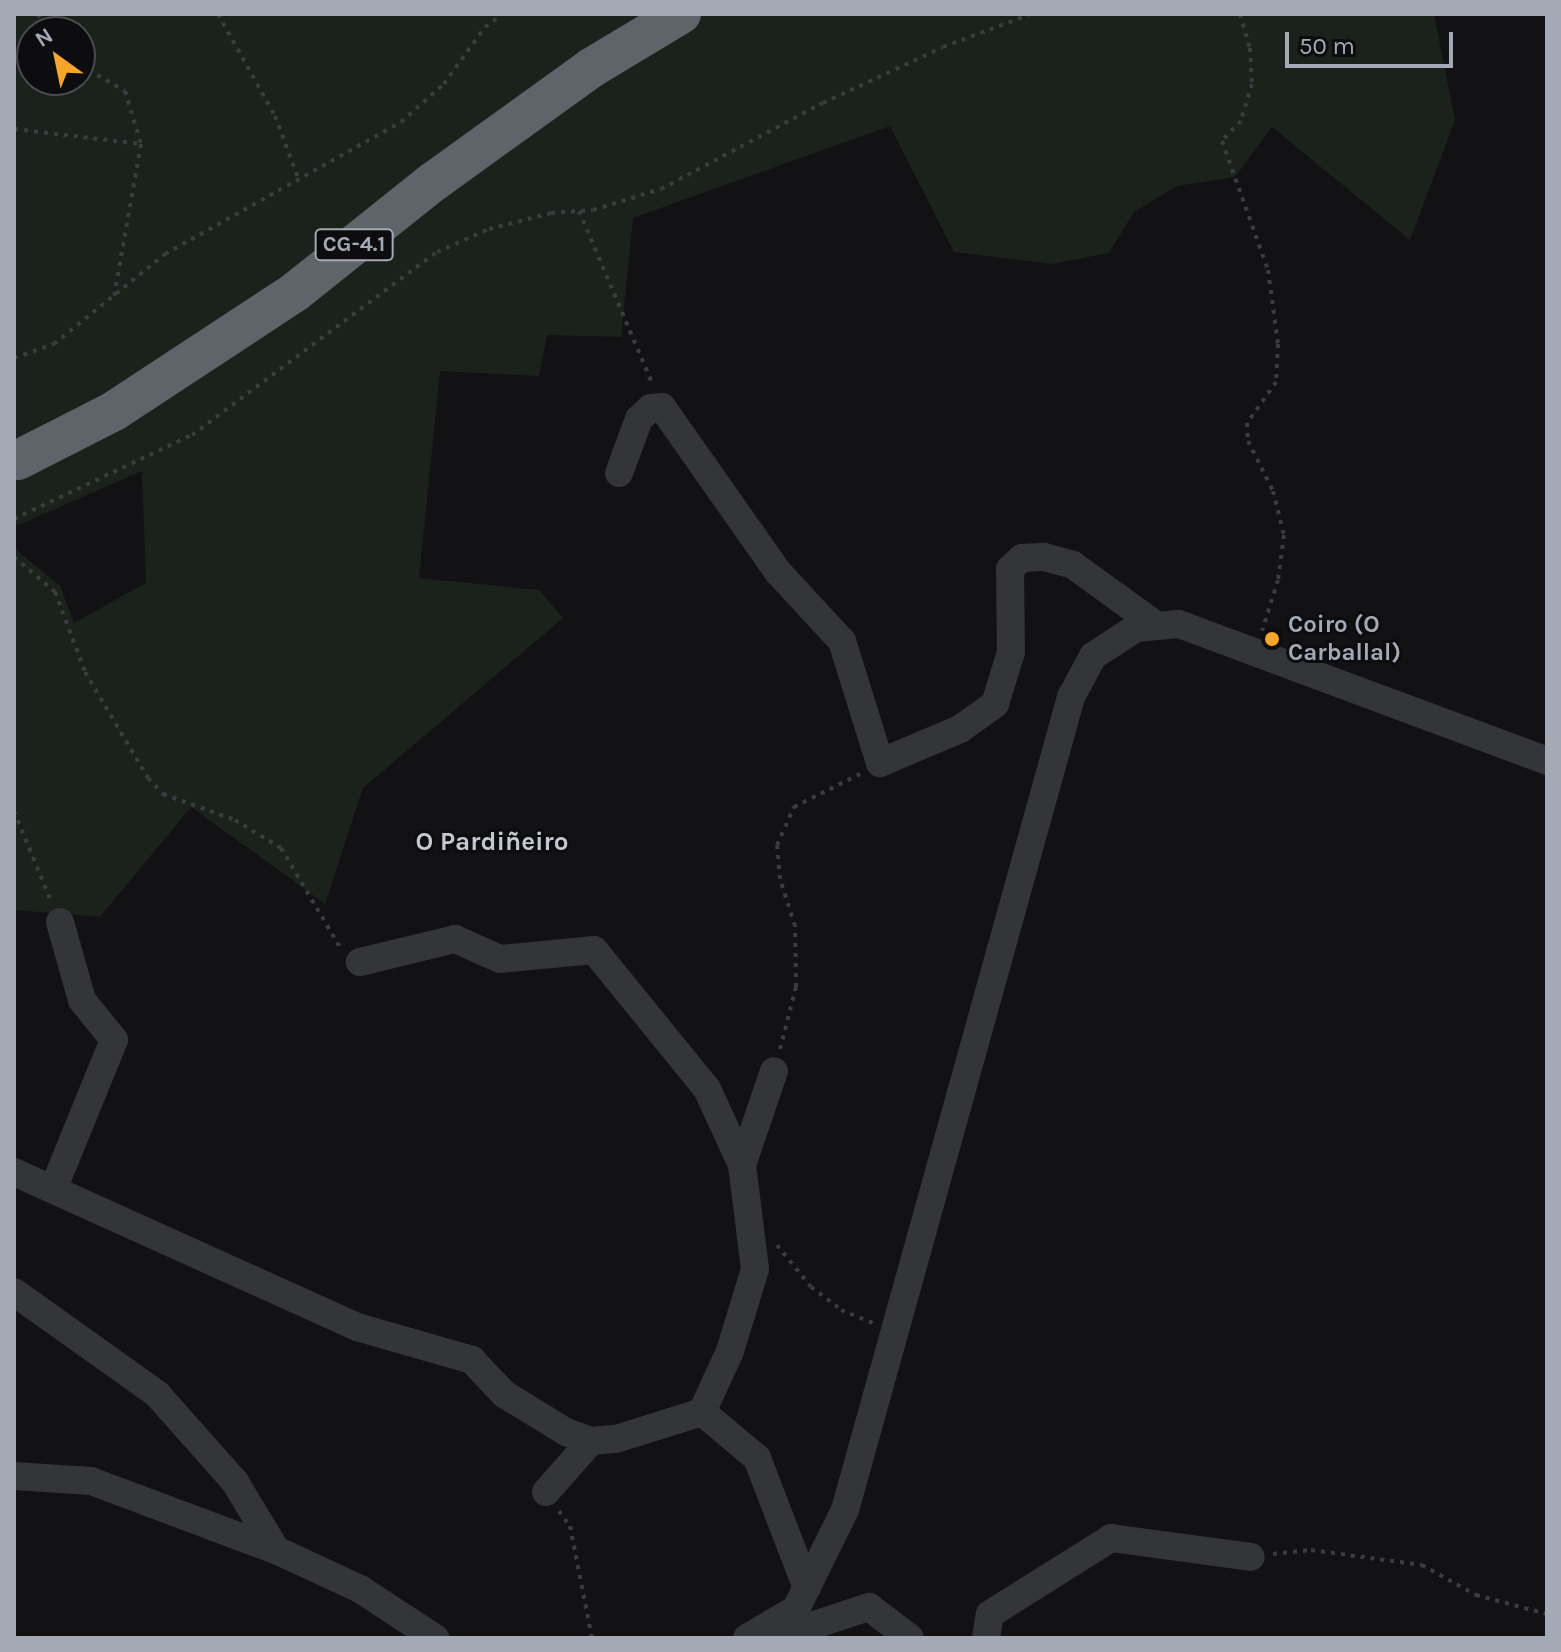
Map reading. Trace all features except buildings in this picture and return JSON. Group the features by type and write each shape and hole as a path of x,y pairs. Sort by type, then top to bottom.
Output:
{"highway":[{"name":"CG-4.1","path":"18,460 114,411 295,292 433,182 591,68 681,14"}],"street":[{"path":"619,473 639,419 651,408 662,407 778,572 842,641 880,763 960,729 995,704 1011,652 1010,569 1022,558 1044,557 1073,565 1153,623"},
{"path":"747,1638 796,1609 845,1510 1071,697 1093,656 1110,641 1153,623 1179,624 1547,761"},
{"path":"54,1187 114,1040 82,1000 60,922"},
{"path":"14,1172 54,1187 357,1327 472,1360 504,1394 566,1432 591,1441 653,1432 702,1412 730,1351 755,1269 742,1165 707,1089 594,950 500,959 455,939 360,962"},
{"path":"742,1165 774,1071"},
{"path":"14,1292 157,1394 235,1482 276,1550"},
{"path":"702,1412 757,1458 807,1588"},
{"path":"546,1492 591,1441"},
{"path":"14,1476 91,1481 276,1550 360,1589 415,1631 435,1638"},
{"path":"986,1638 990,1614 1111,1538 1251,1557"},
{"path":"777,1621 802,1629 869,1607 910,1638"}],"path":[{"path":"218,14 275,116 298,178"},
{"path":"14,358 54,344 114,299 165,254 401,122 444,84 485,27 502,14"},
{"path":"14,519 192,435 437,252 489,229 579,211 661,189 823,103 943,47 1031,14"},
{"path":"1240,14 1250,48 1252,84 1241,121 1222,141 1268,270 1278,344 1276,382 1247,423 1248,441 1273,491 1284,535 1278,580 1256,652"},
{"path":"96,74 125,91 141,144 114,299"},
{"path":"14,129 141,144"},
{"path":"579,211 662,407"},
{"path":"14,557 55,592 85,672 148,778 163,794 235,820 281,848 337,938 345,961 360,962"},
{"path":"774,1071 796,987 795,926 780,879 777,845 794,807 880,763"},
{"path":"14,811 60,922"},
{"path":"748,1209 811,1287 841,1310 868,1321"},
{"path":"546,1492 570,1526 592,1638"},
{"path":"1251,1557 1311,1550 1422,1565 1476,1595 1547,1614"}],"shaded area":[{"path":"14,14 1434,14 1455,120 1410,240 1272,127 1235,177 1177,186 1134,212 1109,253 1052,264 954,252 890,126 633,218 621,337 547,335 539,376 440,371 419,578 539,590 563,618 363,788 325,904 191,807 100,917 14,910 14,548 60,586 74,623 146,583 142,471 14,527"}],"place":[{"name":"Coiro (O Carballal)","path":"1272,639"}],"district":[{"name":"O Pardiñeiro","path":"492,842"}]}
